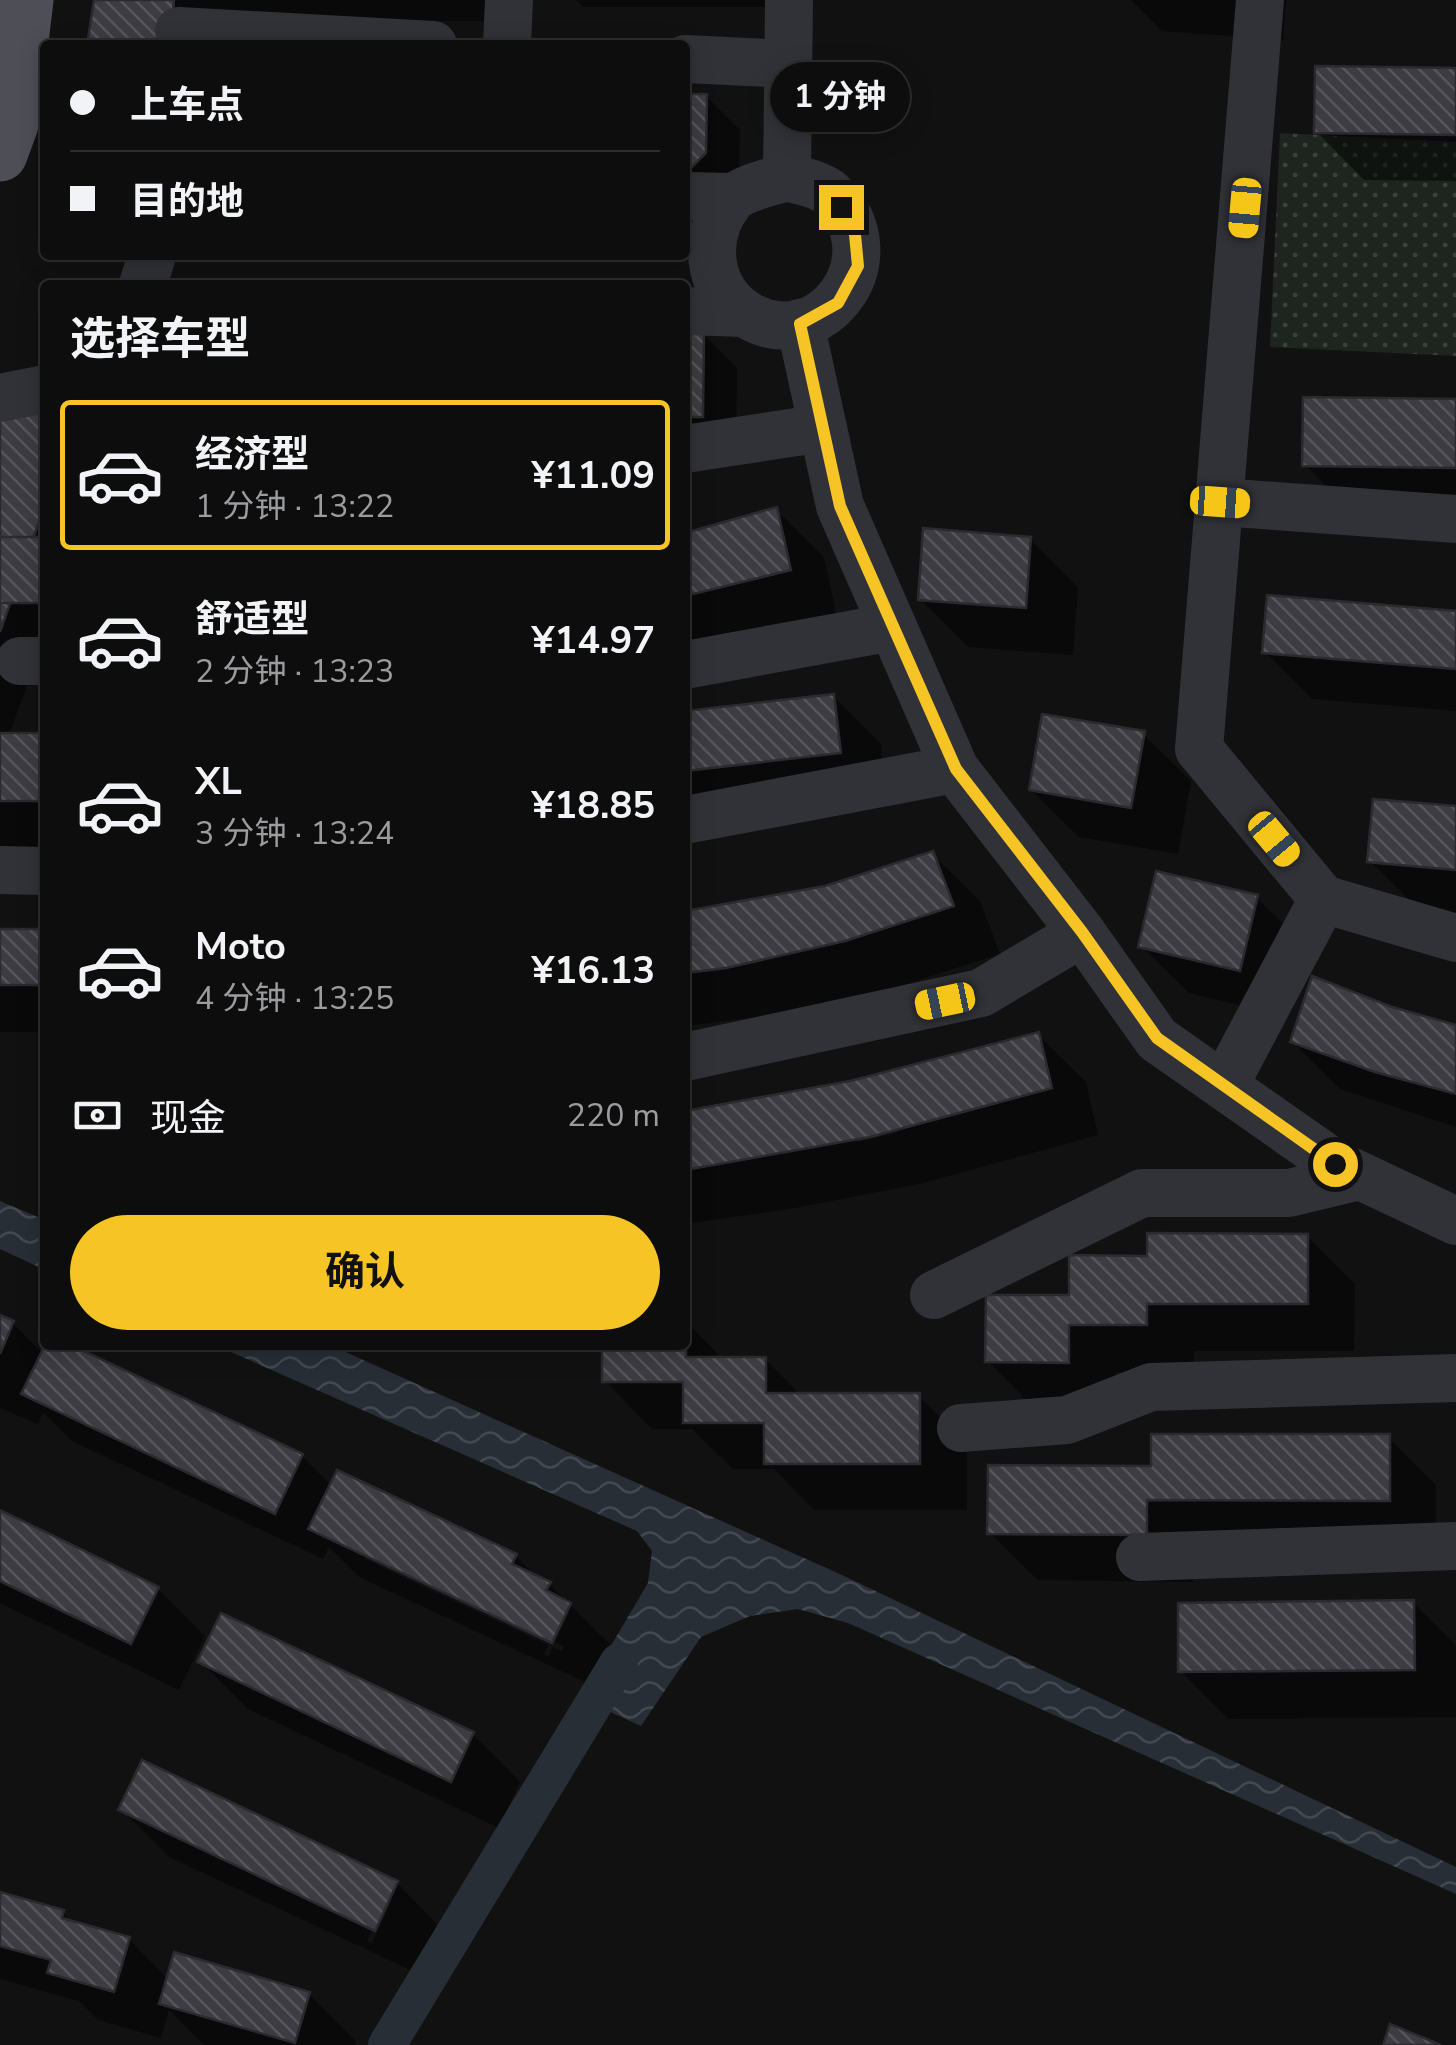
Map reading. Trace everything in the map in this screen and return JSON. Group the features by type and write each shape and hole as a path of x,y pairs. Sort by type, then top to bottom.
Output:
{"main road":[{"path":"14,131 26,0"}],"lane":[{"path":"507,40 509,0"},
{"path":"787,176 789,0"},
{"path":"1260,0 1199,749 1323,899 1456,938"},
{"path":"179,31 342,40"},
{"path":"690,59 788,64"},
{"path":"690,196 733,197 787,176 828,190 854,224 858,266 838,303 800,324 771,324 744,313 690,311"},
{"path":"733,197 711,236 715,280 744,313"},
{"path":"800,324 840,506 956,769 1082,932 1157,1038 1335,1164 1456,1221"},
{"path":"0,398 40,391"},
{"path":"690,448 823,428"},
{"path":"1220,502 1456,519"},
{"path":"690,664 893,627"},
{"path":"690,819 956,769"},
{"path":"0,870 40,871"},
{"path":"1224,1086 1323,899"},
{"path":"690,1056 982,993 1082,932"},
{"path":"934,1295 1142,1194 1288,1194 1360,1176"},
{"path":"961,1428 1067,1420 1151,1387 1456,1378"},
{"path":"1140,1558 1456,1546"}],"shaded area":[{"path":"1280,133 1456,142 1456,356 1270,347"}],"water":[{"path":"0,1201 40,1218 40,1268 0,1249"},
{"path":"226,1350 341,1350 844,1576 1456,1867 1456,1894 848,1623 798,1609 750,1616 701,1637 641,1726 580,1698 648,1583 652,1551 637,1531"}],"building":[{"path":"94,0 174,0 170,40 88,40"},
{"path":"1315,66 1456,68 1456,135 1314,133"},
{"path":"690,94 707,94 706,153 690,169"},
{"path":"690,331 704,331 703,417 690,417"},
{"path":"1303,397 1456,399 1456,468 1302,466"},
{"path":"40,409 40,519 0,632 0,413"},
{"path":"777,507 791,570 690,595 690,532"},
{"path":"923,528 1031,537 1026,608 918,600"},
{"path":"0,537 40,537 40,603 0,603"},
{"path":"1267,595 1456,611 1456,669 1262,653"},
{"path":"834,694 841,753 690,770 690,710"},
{"path":"1042,714 1145,731 1131,808 1029,790"},
{"path":"0,733 40,733 40,801 0,801"},
{"path":"1373,799 1456,806 1456,870 1367,862"},
{"path":"933,851 954,906 845,941 690,972 690,910 825,886"},
{"path":"1156,871 1258,895 1240,971 1138,947"},
{"path":"0,929 40,929 40,985 0,985"},
{"path":"1312,976 1392,1007 1456,1025 1456,1094 1375,1072 1290,1042"},
{"path":"1039,1032 1052,1088 870,1137 690,1169 690,1110 850,1081"},
{"path":"1147,1233 1308,1234 1308,1304 1147,1304 1147,1325 1069,1325 1069,1363 985,1362 986,1295 1069,1295 1069,1255 1147,1256"},
{"path":"0,1315 14,1321 0,1354"},
{"path":"43,1350 82,1350 303,1454 275,1514 21,1394"},
{"path":"602,1350 686,1350 686,1357 766,1357 766,1393 920,1393 920,1464 764,1464 764,1423 683,1423 683,1382 602,1382"},
{"path":"1151,1434 1390,1434 1390,1501 1147,1500 1147,1535 987,1534 988,1465 1151,1466"},
{"path":"337,1470 517,1554 512,1564 551,1582 546,1590 571,1603 552,1643 308,1529"},
{"path":"0,1510 159,1587 131,1644 0,1581"},
{"path":"1414,1600 1415,1670 1178,1672 1178,1603"},
{"path":"221,1613 474,1732 451,1782 197,1662"},
{"path":"142,1760 398,1881 375,1931 118,1810"},
{"path":"0,1892 64,1910 62,1918 130,1937 114,1992 47,1973 51,1960 0,1946"},
{"path":"174,1952 310,1992 295,2043 159,2004"},
{"path":"1390,2024 1441,2045 1383,2045"}],"waterway":[{"path":"387,2045 619,1662"}],"route":[{"path":"841,207 854,224 858,266 838,303 800,324 840,506 956,769 1082,932 1157,1038 1335,1164"}]}
